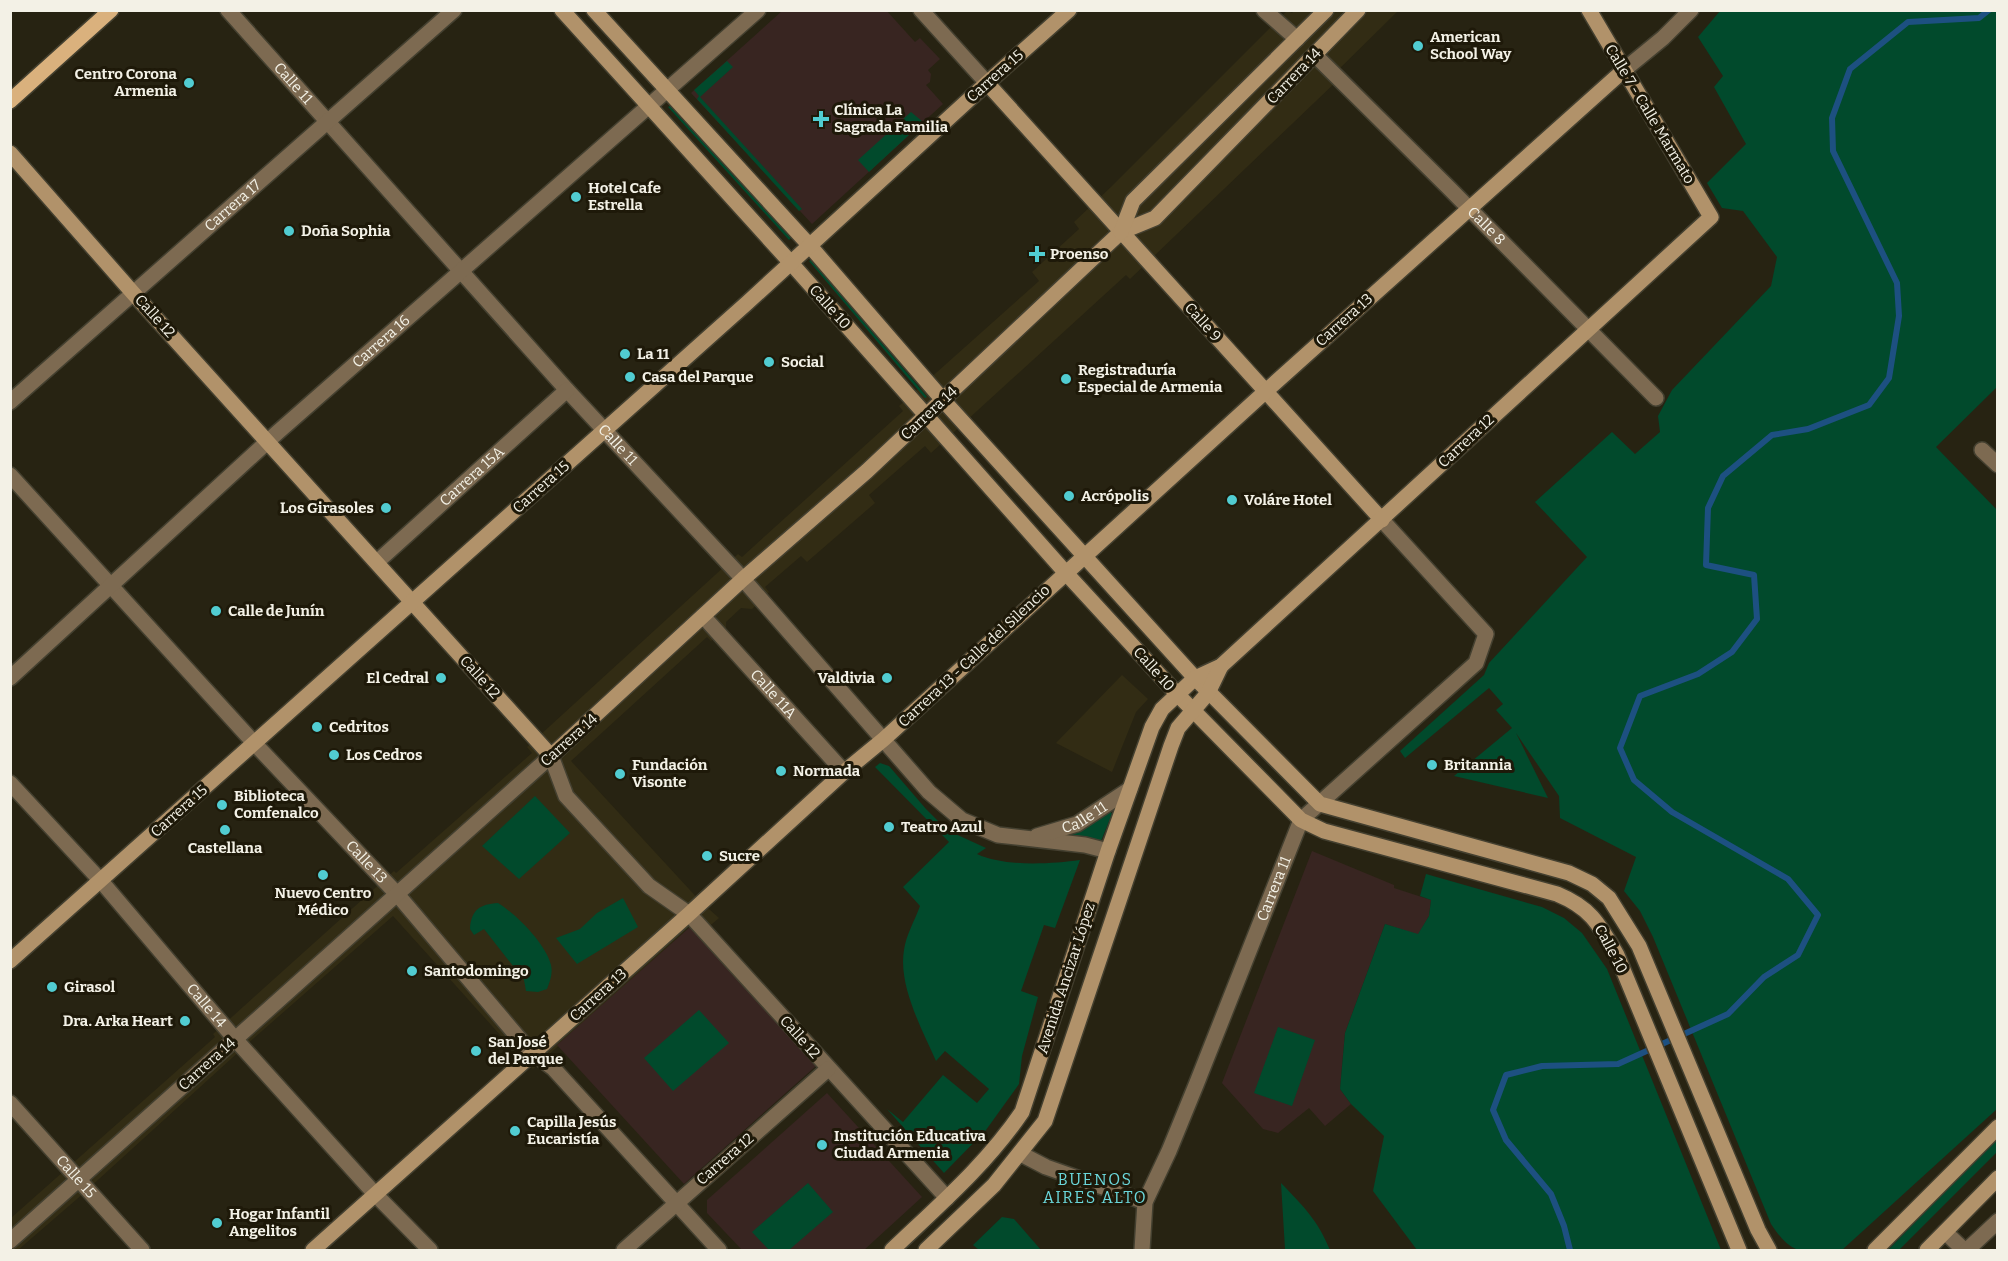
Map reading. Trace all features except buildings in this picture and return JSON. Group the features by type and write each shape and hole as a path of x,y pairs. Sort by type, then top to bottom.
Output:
{"main road":[{"path":"10,101 111,10"}],"street":[{"name":"Calle 11","path":"228,10 604,431 743,579 929,792 962,820 998,836 1085,845 1108,852"},
{"name":"Carrera 17","path":"10,402 454,10"},
{"name":"Calle 10","path":"562,10 791,263 1065,572 1178,695 1301,820 1324,831 1557,894 1576,902 1590,914 1617,955 1739,1251"},
{"name":"Calle 10","path":"594,10 810,246 943,400 1208,693 1320,804 1569,873 1592,884 1609,898 1639,946 1758,1230 1769,1251"},
{"name":"Carrera 16","path":"10,678 267,441 758,10"},
{"name":"Calle 9","path":"921,10 1486,634"},
{"name":"Carrera 15","path":"10,961 604,431 1070,10"},
{"path":"1264,10 1298,39"},
{"name":"Carrera 14","path":"1121,232 1133,201 1326,10"},
{"name":"Carrera 14","path":"10,1241 926,416 1121,232 1155,218 1358,10"},
{"name":"Calle 7 - Calle Marmato","path":"1589,10 1711,217"},
{"path":"1623,70 1663,38 1691,10"},
{"name":"Calle 8","path":"1314,55 1656,398"},
{"name":"Carrera 13","path":"1065,572 1623,70"},
{"name":"Calle 12","path":"10,153 551,756 566,796 649,886 689,914 947,1198"},
{"name":"Carrera 12","path":"1195,678 1221,666 1711,217"},
{"name":"Carrera 15A","path":"377,562 567,390"},
{"path":"1982,450 1998,465"},
{"name":"Calle 13","path":"10,475 255,744 397,894 532,1054 553,1068 719,1251"},
{"name":"Carrera 13 - Calle del Silencio","path":"884,739 1065,572"},
{"name":"Calle 11A","path":"703,616 844,772"},
{"name":"Carrera 11","path":"1145,1202 1197,1085 1301,820 1476,663 1486,634"},
{"name":"Carrera 12","path":"1208,693 1221,666"},
{"name":"Avenida Ancizar López","path":"892,1251 982,1164 1004,1139 1022,1112 1152,727 1162,709 1195,678"},
{"name":"Avenida Ancizar López","path":"926,1251 994,1185 1045,1121 1171,746 1178,728 1208,693"},
{"name":"Carrera 13","path":"313,1251 844,772 884,739"},
{"name":"Calle 14","path":"10,783 101,881 235,1039 375,1194 430,1251"},
{"name":"Calle 11","path":"1033,838 1077,824 1130,789"},
{"name":"Carrera 12","path":"624,1251 675,1203 828,1069"},
{"name":"Calle 15","path":"10,1103 142,1251"},
{"path":"1875,1251 1998,1127"},
{"path":"1021,1154 1046,1167 1145,1202 1142,1251"},
{"path":"1927,1251 1998,1178"},
{"path":"1945,1232 1966,1251 1998,1221"}],"shaded area":[{"name":"Clínica La Sagrada Familia","path":"886,10 915,42 920,38 940,59 928,70 931,74 930,82 926,85 943,104 812,224 691,93 782,11"},
{"path":"1295,10 1398,11 1334,74 1339,79 1130,279 1126,275 931,453 925,446 869,495 875,503 807,562 801,556 765,587 769,592 752,609 741,608 726,622 726,628 711,641 707,637 571,761 701,902 719,918 698,936 689,927 533,1069 393,916 254,1038 77,1199 18,1250 11,1250 11,1218 215,1037 213,1034 394,871 396,873 532,753 527,747 738,554 742,557 903,411 899,406 1039,281 1032,272 1079,229 1074,222 1287,11 1292,13"},
{"path":"1122,675 1148,699 1136,712 1112,772 1056,743"},
{"path":"1312,851 1394,885 1394,888 1431,900 1429,916 1418,935 1385,924 1345,1033 1340,1089 1351,1104 1325,1126 1309,1108 1278,1133 1263,1129 1222,1083"},
{"path":"690,927 816,1066 684,1184 557,1045"},
{"name":"Institución Educativa Ciudad Armenia","path":"827,1093 922,1197 864,1250 742,1250 707,1213 707,1200"}],"green space":[{"path":"1720,11 1997,11 1997,387 1936,447 1997,510 1997,1109 1842,1250 1809,1251 1794,1248 1786,1243 1771,1224 1653,937 1640,911 1624,891 1636,857 1560,818 1559,796 1516,733 1548,798 1454,776 1512,728 1496,710 1503,704 1489,688 1405,758 1400,751 1484,675 1489,663 1587,557 1535,502 1612,432 1635,454 1660,432 1658,416 1672,390 1771,286 1777,257 1743,211 1722,208 1707,183 1746,144 1714,87 1723,76 1698,37"},
{"path":"727,61 733,67 700,97 802,209 799,211 697,99 699,96 694,90"},
{"path":"670,106 791,238 789,240 668,107"},
{"path":"911,112 923,122 869,172 858,160"},
{"path":"811,260 927,397 925,398 809,261"},
{"path":"880,763 889,766 944,827 986,848 977,854 1014,863 1055,863 1080,860 1055,928 1044,925 1021,991 1038,997 1022,1056 1019,1084 986,1130 944,1173 887,1109 903,1122 943,1075 977,1103 989,1089 945,1051 936,1061 912,1007 904,978 904,950 920,906 903,887 949,842 875,767"},
{"path":"535,796 570,833 519,879 482,846"},
{"path":"1110,810 1112,814 1101,841 1067,835"},
{"path":"1426,874 1542,907 1564,918 1582,933 1607,969 1721,1250 1417,1250 1373,1191 1384,1136 1351,1104 1340,1089 1345,1033 1385,924 1418,934 1429,916 1431,900 1420,896"},
{"path":"623,898 638,927 577,964 556,938 580,929 597,913"},
{"path":"498,903 521,922 543,948 552,968 547,989 538,992 526,991 524,980 484,929 474,935 470,929 472,917 478,909"},
{"path":"699,1010 729,1043 673,1091 644,1058"},
{"path":"1278,1027 1315,1040 1292,1106 1254,1093"},
{"path":"1997,1140 1997,1152 1899,1250 1888,1250 1964,1172"},
{"path":"808,1183 833,1212 789,1250 769,1250 752,1232"},
{"path":"1281,1183 1315,1222 1330,1250 1276,1250 1285,1249"},
{"path":"1002,1217 1014,1219 1041,1250 979,1250 973,1245"}],"waterway":[{"path":"1570,1250 1564,1226 1551,1194 1506,1140 1493,1110 1506,1075 1542,1066 1618,1064 1728,1014 1764,977 1798,955 1818,915 1788,879 1672,812 1634,780 1620,748 1640,696 1698,674 1732,652 1757,619 1754,575 1706,565 1708,508 1723,476 1772,435 1808,429 1869,405 1889,378 1899,316 1897,283 1833,151 1832,118 1850,69 1908,22 1979,18 1989,10"}],"place":[{"name":"American School Way","path":"1418,46"},
{"name":"Centro Corona Armenia","path":"189,83"},
{"name":"Clínica La Sagrada Familia","path":"821,119"},
{"name":"Hotel Cafe Estrella","path":"576,197"},
{"name":"Doña Sophia","path":"289,231"},
{"name":"Proenso","path":"1037,254"},
{"name":"La 11","path":"625,354"},
{"name":"Social","path":"769,362"},
{"name":"Casa del Parque","path":"630,377"},
{"name":"Registraduría Especial de Armenia","path":"1066,379"},
{"name":"Acrópolis","path":"1069,496"},
{"name":"Voláre Hotel","path":"1232,500"},
{"name":"Los Girasoles","path":"386,508"},
{"name":"Calle de Junín","path":"216,611"},
{"name":"El Cedral","path":"441,678"},
{"name":"Valdivia","path":"887,678"},
{"name":"Cedritos","path":"317,727"},
{"name":"Los Cedros","path":"334,755"},
{"name":"Britannia","path":"1432,765"},
{"name":"Normada","path":"781,771"},
{"name":"Fundación Visonte","path":"620,774"},
{"name":"Biblioteca Comfenalco","path":"222,805"},
{"name":"Teatro Azul","path":"889,827"},
{"name":"Castellana","path":"225,830"},
{"name":"Sucre","path":"707,856"},
{"name":"Nuevo Centro Médico","path":"323,875"},
{"name":"Santodomingo","path":"412,971"},
{"name":"Girasol","path":"52,987"},
{"name":"Dra. Arka Heart","path":"185,1021"},
{"name":"San José del Parque","path":"476,1051"},
{"name":"Capilla Jesús Eucaristía","path":"515,1131"},
{"name":"Institución Educativa Ciudad Armenia","path":"822,1145"},
{"name":"Hogar Infantil Angelitos","path":"217,1223"}],"district":[{"name":"BUENOS AIRES ALTO","path":"1095,1188"}]}
